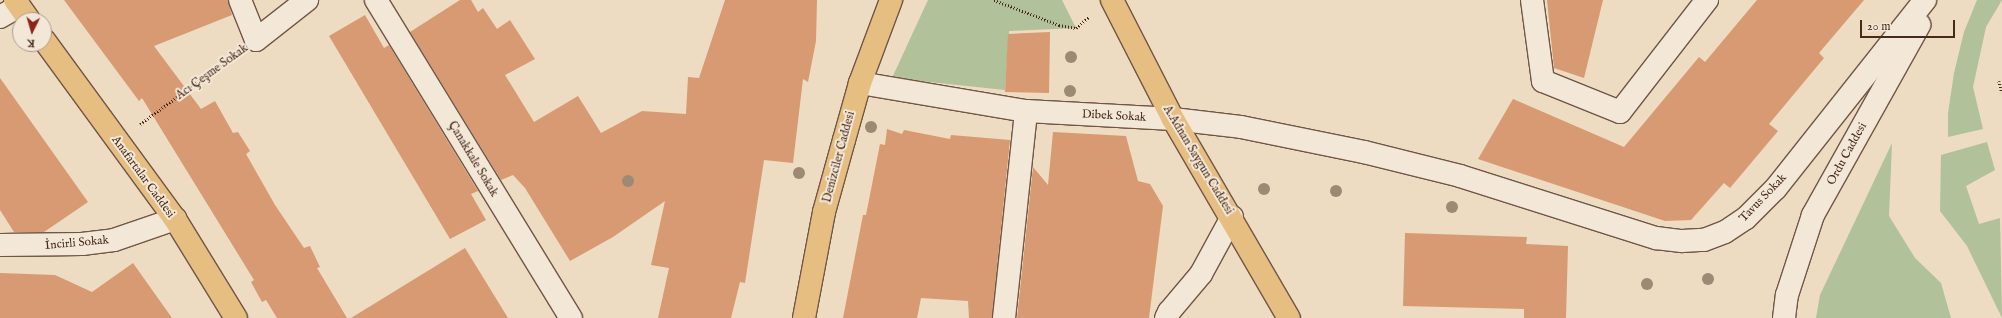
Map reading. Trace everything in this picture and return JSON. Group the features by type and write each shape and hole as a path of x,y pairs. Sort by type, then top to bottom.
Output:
{"main road":[{"name":"Denizciler Caddesi","path":"804,318 824,212 860,83 891,0"},
{"name":"A.Adnan Saygun Caddesi","path":"1112,0 1172,119 1232,216 1289,318"},
{"name":"Anafartalar Caddesi","path":"52,51 174,219 236,318"}],"street":[{"path":"240,0 256,40"},
{"name":"Acı Çeşme Sokak","path":"256,40 306,0"},
{"name":"Çanakkale Sokak","path":"376,0 571,318"},
{"path":"1532,0 1543,82 1620,112 1707,0"},
{"name":"Tavus Sokak","path":"1460,176 1656,238 1682,241 1704,240 1725,232 1746,218 1776,188 1925,0"},
{"name":"Ordu Caddesi","path":"1784,318 1787,296 1813,215 1933,0"},
{"path":"0,18 21,9"},
{"name":"Dibek Sokak","path":"860,83 1026,111 1172,119 1241,127 1364,152 1460,176"},
{"path":"1005,318 1026,111"},
{"path":"1166,318 1169,312 1201,274 1232,216"},
{"name":"İncirli Sokak","path":"0,245 89,243 114,240 174,219"}],"path":[{"path":"994,0 1059,25 1076,28 1093,14"},
{"name":"Acı Çeşme Sokak","path":"117,141 256,40"},
{"path":"1999,81 2002,93"}],"green space":[{"path":"928,0 1062,0 1076,28 1009,31 1005,90 892,78"},
{"path":"1977,0 2002,0 1986,27 1973,87 1983,129 1948,137 1948,113 1954,73 1964,32"},
{"path":"1987,142 1995,170 1966,186 1979,224 2000,218 2002,318 1967,246 1940,211 1941,155"},
{"path":"1892,143 1889,216 1915,258 1941,283 1951,318 1816,318 1820,295"}],"building":[{"path":"64,0 228,0 232,15 154,46 201,109 215,101 233,133 238,132 250,151 246,154 275,205 304,248 310,246 320,267 317,268 347,318 277,318 266,300 262,302 251,282 254,280 142,98 139,101"},
{"path":"460,0 471,0 478,12 483,8 497,29 510,20 535,59 505,75 534,122 578,96 601,133 642,111 686,114 688,77 699,78 725,0 817,0 816,41 808,82 803,79 793,163 764,160 745,283 740,282 731,318 658,318 669,268 651,265 665,201 613,237 570,261 525,188 513,175 501,180 410,32"},
{"path":"1547,0 1603,0 1584,78 1554,68"},
{"path":"1757,0 1864,0 1819,53 1824,58 1769,124 1778,131 1730,188 1724,183 1691,220 1665,221 1478,159 1513,99 1624,147 1699,57 1705,62"},
{"path":"365,15 384,48 389,45 478,191 471,194 486,220 450,239 329,36"},
{"path":"1050,32 1049,93 1005,92 1008,34"},
{"path":"0,78 88,202 44,232 14,232 0,210"},
{"path":"887,129 902,134 904,130 950,139 951,135 1010,140 992,318 969,318 968,301 921,298 917,318 843,318 863,215 866,215 880,144 885,145"},
{"path":"1053,132 1126,136 1138,181 1150,184 1163,206 1149,318 1017,318 1033,167 1048,185"},
{"path":"1405,233 1527,237 1526,244 1568,246 1566,318 1524,318 1524,309 1403,306"},
{"path":"465,248 508,318 351,318"},
{"path":"133,263 172,318 0,318 0,273 55,275 92,292"}]}
